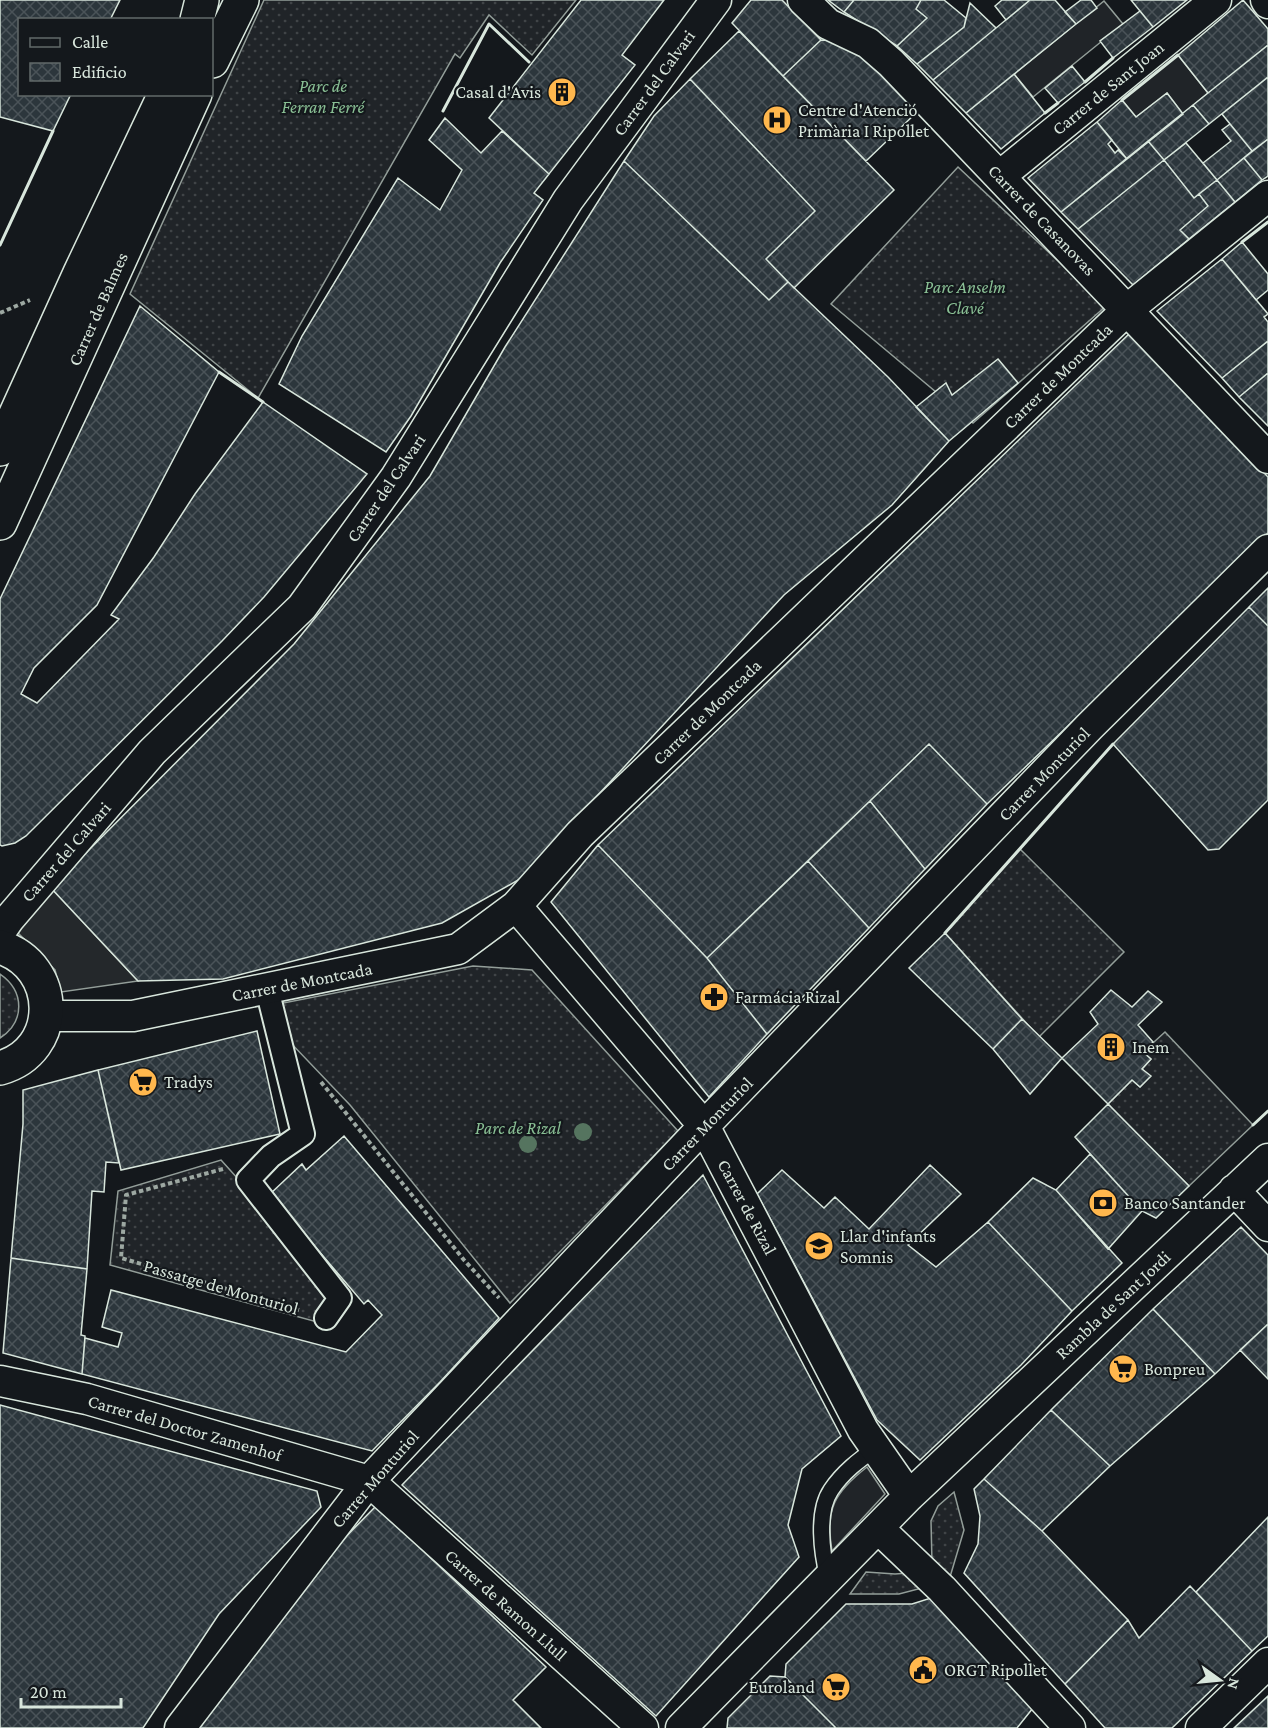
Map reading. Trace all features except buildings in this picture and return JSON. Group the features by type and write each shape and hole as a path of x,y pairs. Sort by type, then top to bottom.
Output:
{"street":[{"path":"198,18 202,0"},
{"path":"213,60 242,0"},
{"name":"Carrer del Calvari","path":"0,932 152,752 302,607 396,477 568,200 716,0"},
{"name":"Carrer de Casanovas","path":"803,0 828,24 868,43 891,63 1268,458"},
{"name":"Carrer de Sant Joan","path":"1000,176 1216,0"},
{"name":"Carrer de Balmes","path":"0,449 7,416 80,273 164,96"},
{"name":"Carrer de Balmes","path":"0,523 194,96"},
{"name":"Carrer de Montcada","path":"46,1016 133,1016 458,949 516,906 580,834 1128,309 1268,196"},
{"name":"Carrer Monturiol","path":"180,1728 369,1481 704,1126 1090,726 1268,550"},
{"name":"Carrer de Rizal","path":"516,906 704,1126 863,1430 909,1496"},
{"path":"0,946 11,950 27,961 40,977 46,996 46,1016 42,1033 32,1048 19,1059 0,1068"},
{"path":"267,989 303,1134 271,1156 248,1180 340,1298 326,1318"},
{"name":"Rambla de Sant Jordi","path":"821,1586 909,1496 1268,1159"},
{"path":"1234,1190 1268,1226"},
{"name":"Carrer del Doctor Zamenhof","path":"0,1381 87,1399 369,1481"},
{"name":"Carrer de Ramon Llull","path":"369,1481 643,1728"},
{"path":"878,1528 942,1589 1070,1728"},
{"path":"681,1728 821,1586"},
{"path":"1201,1728 1268,1663"}],"lane":[{"path":"821,1586 824,1560 823,1515 829,1492 850,1467 876,1448"}],"path":[{"path":"317,1078 464,1260 520,1321"},
{"name":"Passatge de Monturiol","path":"271,1156 126,1195 121,1258 326,1318"}],"green space":[{"name":"Parc de Ferran Ferré","path":"264,0 576,0 532,55 489,15 460,58 455,54 258,398 130,294"},
{"path":"1104,1 1123,24 1033,97 1014,74"},
{"path":"1178,55 1208,93 1183,114 1167,93 1136,117 1122,100"},
{"name":"Parc Anselm Clavé","path":"958,167 1106,306 973,423 831,304"},
{"path":"1020,849 1124,952 1039,1037 945,933"},
{"name":"Parc de Rizal","path":"473,966 532,970 678,1131 510,1303 350,1105 286,1038 278,1004"},
{"path":"0,974 14,989 19,1006 14,1024 0,1038"},
{"path":"1165,1032 1253,1125 1189,1186 1108,1104 1132,1080 1140,1087 1150,1076 1142,1069 1151,1059 1143,1052"},
{"path":"221,1160 339,1291 317,1322 110,1265 118,1191"},
{"path":"867,1467 885,1494 832,1551 830,1524 834,1503 847,1485"},
{"path":"954,1492 964,1530 950,1577 932,1563 931,1521 938,1506"},
{"path":"866,1572 908,1573 926,1587 899,1594 850,1594"}],"shaded area":[{"path":"51,888 138,981 61,992 55,970 17,932"}],"wall":[{"path":"443,111 489,24 529,62"},
{"path":"1122,100 1178,55"},
{"path":"1085,82 1113,58"},
{"path":"1045,113 1058,103"},
{"path":"0,245 53,131"},
{"path":"1242,242 1268,222"},
{"path":"219,372 263,402"},
{"path":"945,933 1113,744"},
{"path":"1253,1125 1268,1111"}],"place":[{"name":"Casal d'Avis","path":"562,92"},
{"name":"Centre d'Atenció Primària I Ripollet","path":"777,120"},
{"name":"Farmácia Rizal","path":"714,997"},
{"name":"Inem","path":"1111,1047"},
{"name":"Tradys","path":"143,1082"},
{"name":"Banco Santander","path":"1103,1203"},
{"name":"Llar d'infants Somnis","path":"819,1246"},
{"name":"Bonpreu","path":"1123,1369"},
{"name":"ORGT Ripollet","path":"923,1670"},
{"name":"Euroland","path":"836,1687"}]}
